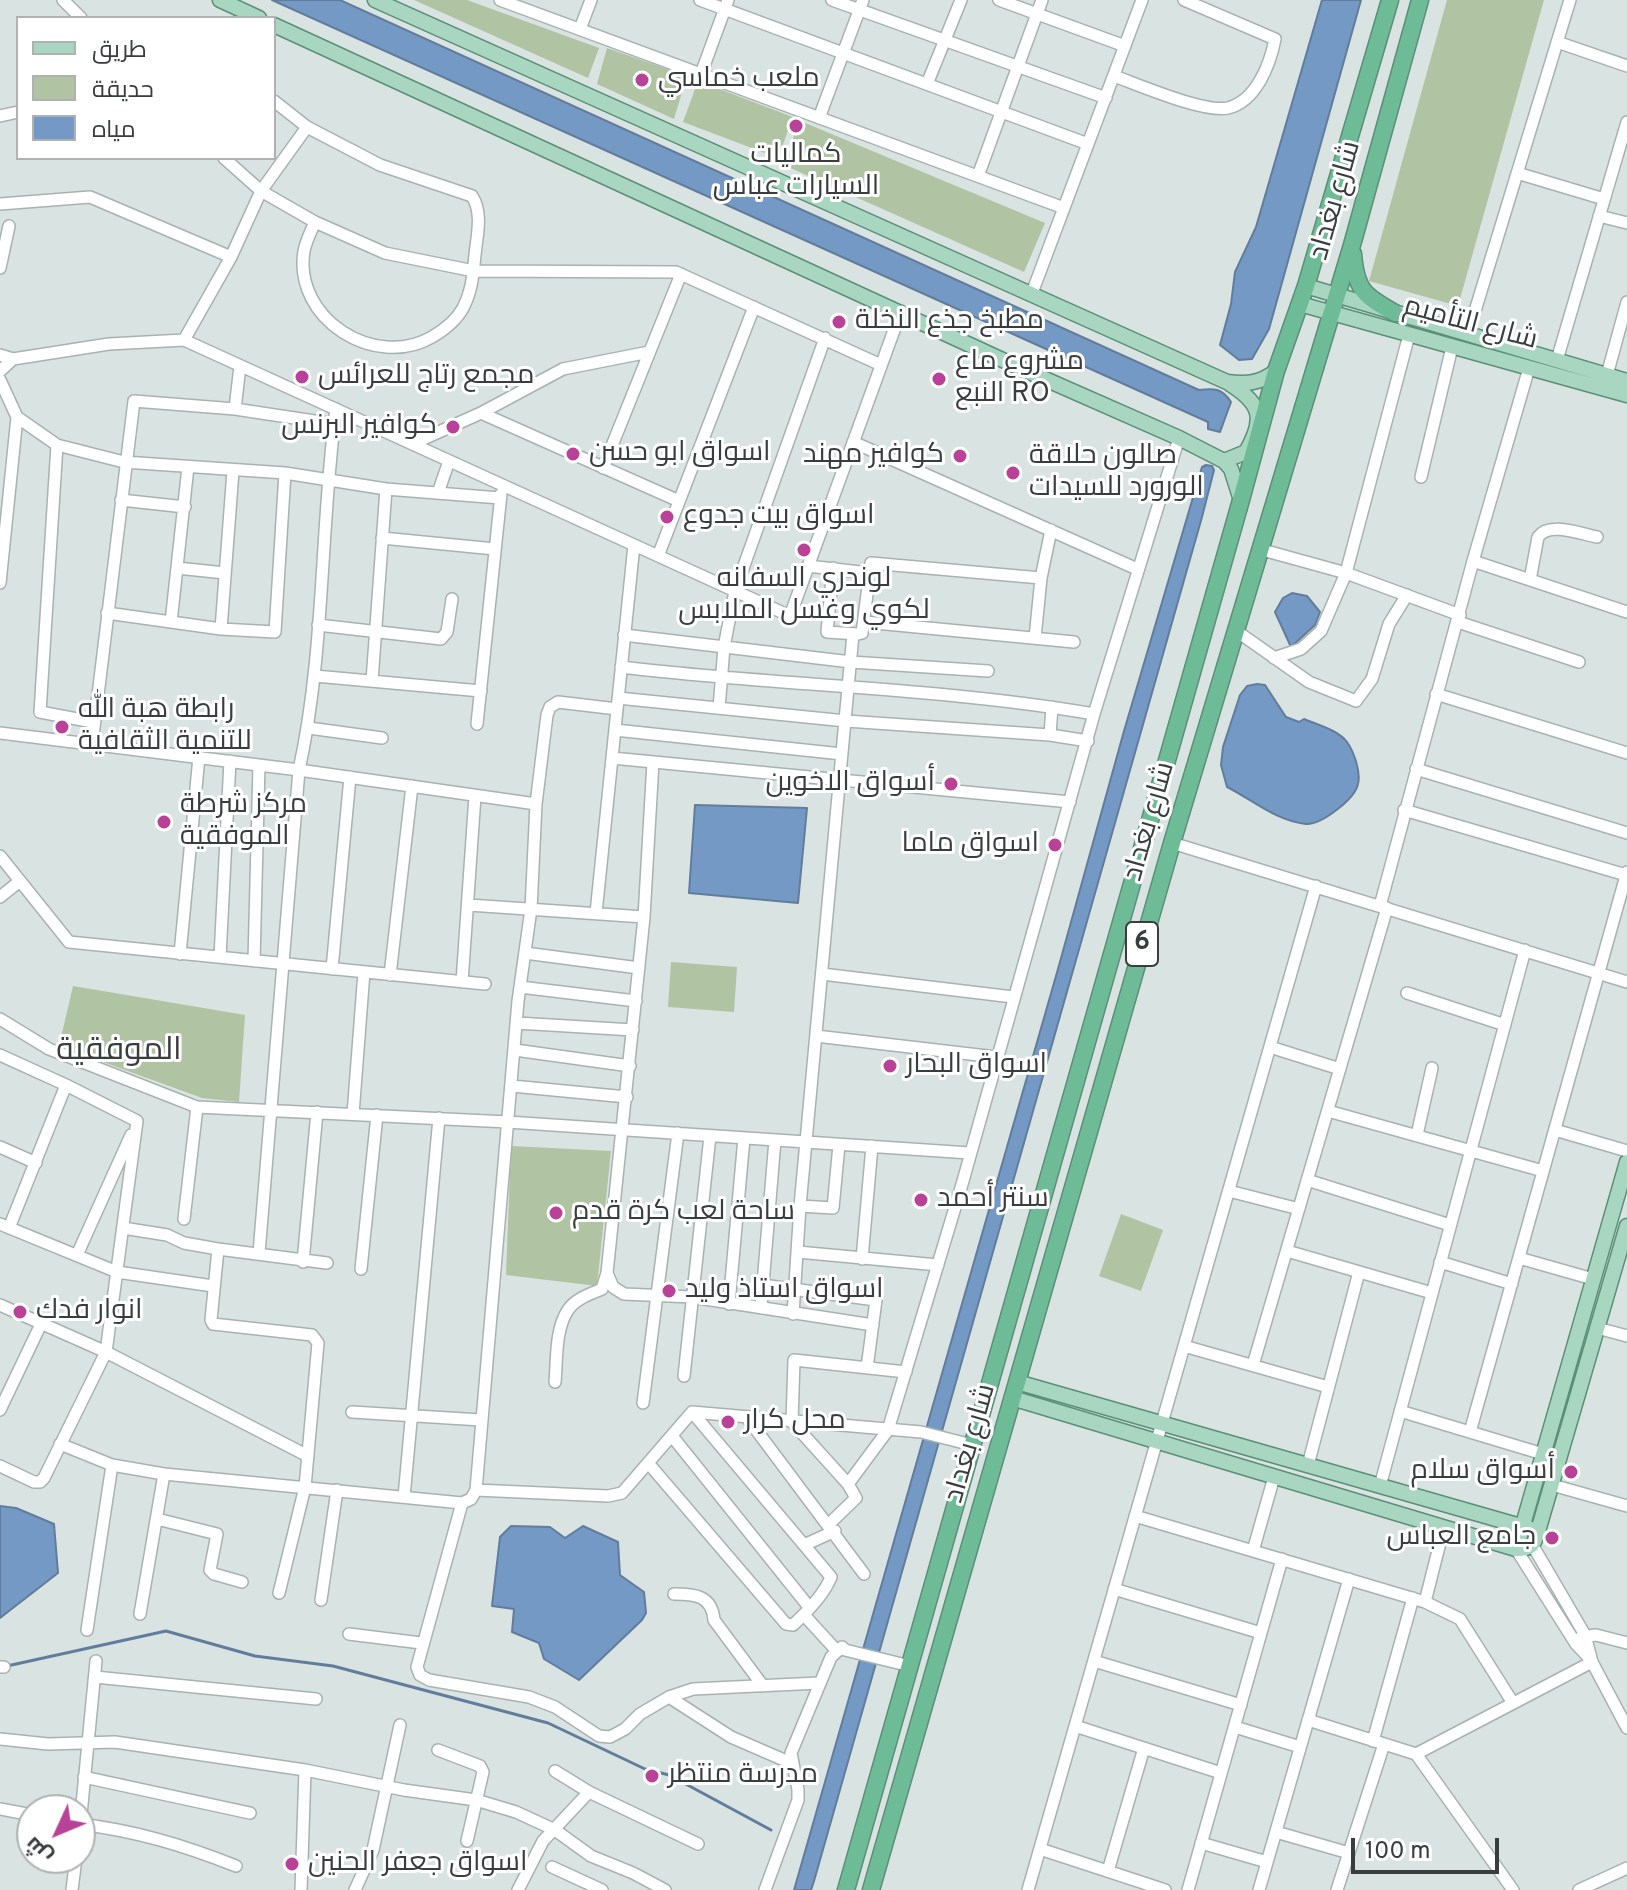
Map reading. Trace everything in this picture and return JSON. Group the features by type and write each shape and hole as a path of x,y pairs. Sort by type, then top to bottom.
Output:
{"highway":[{"name":"شارع بغداد","path":"846,1890 903,1664 972,1445 1276,371 1306,286 1390,0"},
{"name":"شارع بغداد","path":"871,1890 1172,843 1352,245 1420,0"},
{"path":"1352,245 1356,280 1361,291 1395,313"}],"main road":[{"path":"220,0 255,16"},
{"path":"375,0 1227,382 1248,395 1258,412 1257,426 1246,452 1224,461"},
{"path":"276,26 1179,438 1224,461 1231,469 1241,500"},
{"name":"شارع التأميم","path":"1306,286 1627,381"},
{"name":"شارع التأميم","path":"1300,304 1627,395"},
{"path":"1227,382 1253,384 1276,371"},
{"path":"1516,1549 1627,1162"},
{"path":"1014,1390 1157,1442 1516,1549 1533,1546 1597,1328 1623,1258 1627,1226"},
{"path":"1014,1390 1162,1423 1538,1531"}],"street":[{"path":"63,0 79,16"},
{"path":"500,0 1064,208"},
{"path":"580,29 591,0"},
{"path":"700,0 727,5 843,53 1088,144"},
{"path":"832,0 861,5 945,40 1106,98"},
{"path":"927,84 961,0"},
{"path":"999,0 1125,46"},
{"path":"978,176 1042,0"},
{"path":"1032,293 1142,0"},
{"path":"1114,76 1197,105 1227,108 1248,98 1257,87 1275,39 1184,0"},
{"path":"1468,334 1570,0"},
{"path":"701,74 727,5"},
{"path":"819,118 861,5"},
{"path":"1557,42 1627,66"},
{"path":"276,103 307,127 380,165 472,196 479,207 474,271 472,287 462,311 426,341 398,348 364,344 343,333 324,317 308,289 304,251 315,222"},
{"path":"1557,360 1624,142 1627,122"},
{"path":"184,340 231,257 261,191 307,127"},
{"path":"226,160 261,191 315,222 385,253 474,271 681,274 881,365"},
{"path":"1517,173 1604,199"},
{"path":"0,204 90,197 231,257"},
{"path":"1599,216 1627,223"},
{"path":"0,268 9,226"},
{"path":"603,468 681,274"},
{"path":"1607,375 1627,302"},
{"path":"658,556 754,307"},
{"path":"0,355 13,359 109,344 184,340 790,616 901,311"},
{"path":"1274,658 1301,649 1321,631 1346,573 1409,335"},
{"path":"719,708 724,647 735,591 825,338"},
{"path":"1421,477 1452,347"},
{"path":"412,444 481,413 563,369 649,352"},
{"path":"0,371 13,359"},
{"path":"235,409 240,366"},
{"path":"1253,1365 1340,1069 1384,907 1404,810 1529,368"},
{"path":"0,380 17,417 57,445 124,462 285,473 386,489 500,498"},
{"path":"92,744 124,462 134,401 235,409 334,424"},
{"path":"259,1253 299,770 309,728 315,676 336,409"},
{"path":"481,413 679,501"},
{"path":"0,583 17,417"},
{"path":"848,1484 888,1430 938,1265 1094,714 1179,438"},
{"path":"853,442 1137,569"},
{"path":"57,445 40,712 93,722"},
{"path":"438,493 449,461"},
{"path":"171,622 188,467"},
{"path":"221,629 233,471"},
{"path":"107,613 221,629 275,632 285,473"},
{"path":"477,724 502,485"},
{"path":"372,681 386,489"},
{"path":"121,500 185,507"},
{"path":"1530,580 1538,537 1542,531 1550,529 1597,537"},
{"path":"1035,638 1041,578 1051,530"},
{"path":"382,538 495,549"},
{"path":"596,913 634,545"},
{"path":"1259,549 1346,573 1579,662"},
{"path":"1473,561 1627,612"},
{"path":"833,568 827,632 853,634 862,633 865,622 871,563 1041,578"},
{"path":"808,566 869,573"},
{"path":"177,568 225,573"},
{"path":"1235,630 1309,682 1356,701 1372,679 1389,624 1407,595"},
{"path":"318,625 441,639 447,632 452,599"},
{"path":"865,622 1074,642"},
{"path":"793,1314 800,1206 853,634"},
{"path":"624,635 851,662 988,671"},
{"path":"621,667 722,679 850,687 1052,707 1094,714"},
{"path":"315,676 481,691"},
{"path":"1436,694 1627,753"},
{"path":"60,1444 112,1465 164,1474 462,1503 471,1499 476,1490 520,987 531,909 536,804 550,707 558,702 719,708 846,721 1050,735 1088,741"},
{"path":"1050,735 1052,707"},
{"path":"309,728 382,738"},
{"path":"615,730 842,754"},
{"path":"0,733 299,770 536,804"},
{"path":"180,954 199,757"},
{"path":"612,758 1070,802"},
{"path":"220,957 230,761"},
{"path":"555,1382 559,1337 568,1310 581,1298 602,1289 607,1273 644,917 653,762"},
{"path":"254,961 259,765"},
{"path":"1416,769 1627,833"},
{"path":"332,969 350,777"},
{"path":"390,975 412,786"},
{"path":"462,982 475,796"},
{"path":"1404,810 1626,874 1470,1432"},
{"path":"1172,843 1627,982"},
{"path":"0,856 69,942 485,984"},
{"path":"2,892 20,881"},
{"path":"1028,1890 1316,886"},
{"path":"469,905 644,917"},
{"path":"1380,1486 1525,950"},
{"path":"525,953 639,968"},
{"path":"353,1114 364,972"},
{"path":"822,974 1013,997"},
{"path":"520,987 636,1001"},
{"path":"1407,993 1505,1025"},
{"path":"0,1019 49,1049 197,1107 508,1122 970,1153"},
{"path":"517,1023 633,1030"},
{"path":"816,1036 996,1057"},
{"path":"1270,1047 1340,1069"},
{"path":"515,1050 630,1066"},
{"path":"0,1055 137,1121"},
{"path":"1417,1135 1432,1068"},
{"path":"66,1085 36,1163 5,1226 117,1272 213,1286"},
{"path":"512,1086 627,1097"},
{"path":"184,1219 197,1107"},
{"path":"1328,1111 1543,1171"},
{"path":"303,1262 317,1112"},
{"path":"361,1269 377,1115"},
{"path":"404,1497 439,1118"},
{"path":"0,1466 40,1482 106,1352 137,1121"},
{"path":"77,1255 137,1121"},
{"path":"1555,1130 1627,1151"},
{"path":"643,1403 678,1133"},
{"path":"684,1376 710,1136"},
{"path":"729,1304 744,1138"},
{"path":"761,1308 775,1140"},
{"path":"800,1206 833,1208 839,1145"},
{"path":"862,1259 872,1146"},
{"path":"0,1147 36,1163"},
{"path":"1307,1180 1450,1225"},
{"path":"1229,1191 1299,1209"},
{"path":"123,1228 167,1235 184,1243 218,1249 327,1263"},
{"path":"218,1249 213,1286 213,1324 312,1335 318,1343 305,1487 279,1593"},
{"path":"1287,1251 1432,1293"},
{"path":"798,1252 938,1265"},
{"path":"1519,1258 1593,1279"},
{"path":"1440,1262 1512,1284"},
{"path":"1308,1465 1359,1272"},
{"path":"607,1273 613,1287 624,1294 692,1297 873,1325"},
{"path":"762,1285 876,1300 867,1368"},
{"path":"0,1305 106,1352 308,1456"},
{"path":"0,1410 41,1324"},
{"path":"1597,1328 1627,1336"},
{"path":"1184,1346 1328,1387"},
{"path":"804,1545 832,1527 856,1498 848,1484 792,1422 794,1360 906,1372"},
{"path":"1400,1411 1543,1454"},
{"path":"352,1412 481,1420"},
{"path":"692,1412 921,1432 972,1445"},
{"path":"476,1490 608,1496 622,1493 692,1412"},
{"path":"649,1464 786,1624 793,1625 827,1587 831,1577 692,1412"},
{"path":"748,1419 832,1527 864,1574"},
{"path":"672,1436 806,1611 841,1650 903,1664"},
{"path":"87,1630 112,1465"},
{"path":"140,1614 164,1474"},
{"path":"1253,1551 1274,1477"},
{"path":"1552,1485 1627,1506"},
{"path":"321,1600 337,1490"},
{"path":"462,1503 421,1643 417,1667 420,1675 429,1680 529,1697 555,1707 599,1736 610,1737 669,1697 693,1689 819,1683"},
{"path":"1135,1516 1419,1600 1460,1619 1513,1703"},
{"path":"157,1519 217,1534 210,1570 242,1582"},
{"path":"1337,1890 1419,1600 1444,1527"},
{"path":"1533,1546 1627,1728"},
{"path":"1516,1549 1579,1638"},
{"path":"1188,1890 1282,1559"},
{"path":"1259,1890 1349,1579"},
{"path":"1114,1589 1261,1633"},
{"path":"674,1594 697,1594 705,1598 714,1611 714,1620 763,1686"},
{"path":"349,1634 421,1643"},
{"path":"1579,1638 1596,1635 1627,1643"},
{"path":"765,1890 798,1800 791,1753 819,1683 841,1650"},
{"path":"83,1794 96,1661"},
{"path":"1094,1661 1241,1705"},
{"path":"1416,1754 1592,1662"},
{"path":"95,1677 316,1699"},
{"path":"669,1697 731,1737 791,1763"},
{"path":"1308,1720 1416,1754 1513,1890"},
{"path":"355,1890 373,1850 400,1725"},
{"path":"1075,1726 1221,1773"},
{"path":"1235,1727 1300,1747"},
{"path":"0,1739 48,1744 115,1742 305,1770 385,1787 476,1800 516,1812 555,1830 591,1856 665,1890"},
{"path":"1108,1871 1144,1748"},
{"path":"438,1750 480,1766 483,1772 467,1841"},
{"path":"301,1890 305,1770"},
{"path":"555,1771 589,1792 698,1844"},
{"path":"84,1777 250,1813"},
{"path":"518,1890 543,1841 589,1792"},
{"path":"96,1826 127,1830 236,1866"},
{"path":"1276,1832 1349,1853"},
{"path":"1201,1843 1267,1862"},
{"path":"1040,1849 1165,1890"},
{"path":"552,1867 602,1890"},
{"path":"1579,1890 1627,1868"}],"green space":[{"path":"414,0 467,0 599,48 588,78"},
{"path":"1447,0 1544,0 1458,306 1369,281"},
{"name":"ملعب خماسي","path":"607,48 687,76 674,119 597,84"},
{"path":"698,81 793,117 778,158 683,122"},
{"path":"798,120 1045,223 1024,272 786,166"},
{"path":"671,962 737,967 734,1012 668,1007"},
{"path":"73,986 245,1015 239,1102 202,1098 59,1046"},
{"name":"ساحة لعب كرة قدم","path":"511,1146 611,1151 597,1286 506,1275"},
{"path":"1121,1214 1163,1230 1141,1291 1099,1276"}],"water":[{"path":"272,0 340,0 1199,390 1221,392 1231,402 1220,432 1208,429 1208,422"},
{"path":"1322,0 1361,0 1269,329 1252,359 1239,360 1220,345 1231,304 1235,272 1256,227"},
{"path":"1206,465 1214,470 1202,517 814,1881 811,1890 794,1890 1124,731 1202,467"},
{"path":"1292,593 1307,596 1320,612 1315,625 1291,647 1275,612 1283,598"},
{"path":"1265,685 1286,717 1299,722 1304,719 1333,731 1347,742 1352,751 1359,774 1356,790 1344,804 1320,820 1306,824 1285,819 1227,787 1221,765 1223,747 1240,695 1247,686"},
{"path":"695,805 807,808 798,903 689,893"},
{"path":"0,1506 16,1508 54,1524 58,1573 0,1618"},
{"path":"511,1526 550,1527 565,1538 583,1526 618,1542 620,1575 644,1592 646,1613 642,1620 579,1680 544,1659 539,1643 512,1632 514,1609 492,1606 500,1537"}],"waterway":[{"path":"7,1666 166,1631 255,1656 333,1666 548,1723 645,1769 669,1775 771,1830"}],"place":[{"name":"ملعب خماسي","path":"642,80"},
{"name":"كماليات السيارات عباس","path":"796,126"},
{"name":"مطبخ جذع النخلة","path":"839,322"},
{"name":"مجمع رتاج للعرائس","path":"302,377"},
{"name":"مشروع ماع النبع RO","path":"939,379"},
{"name":"كوافير البرنس","path":"453,427"},
{"name":"اسواق ابو حسن","path":"573,454"},
{"name":"كوافير مهند","path":"960,456"},
{"name":"صالون حلاقة الورورد للسيدات","path":"1013,473"},
{"name":"اسواق بيت جدوع","path":"667,517"},
{"name":"لوندري السفانه لكوي وغسل الملابس","path":"804,550"},
{"name":"رابطة هبة الله للتنمية الثقافية","path":"62,727"},
{"name":"أسواق الاخوين","path":"951,784"},
{"name":"مركز شرطة الموفقية","path":"164,822"},
{"name":"اسواق ماما","path":"1055,845"},
{"name":"اسواق البحار","path":"890,1066"},
{"name":"سنتر أحمد","path":"921,1200"},
{"name":"ساحة لعب كرة قدم","path":"556,1213"},
{"name":"اسواق استاذ وليد","path":"669,1291"},
{"name":"انوار فدك","path":"20,1312"},
{"name":"محل كرار","path":"728,1422"},
{"name":"أسواق سلام","path":"1571,1472"},
{"name":"جامع العباس","path":"1552,1538"},
{"name":"مدرسة منتظر","path":"652,1776"},
{"name":"اسواق جعفر الحنين","path":"292,1864"}],"district":[{"name":"الموفقية","path":"119,1053"}]}
